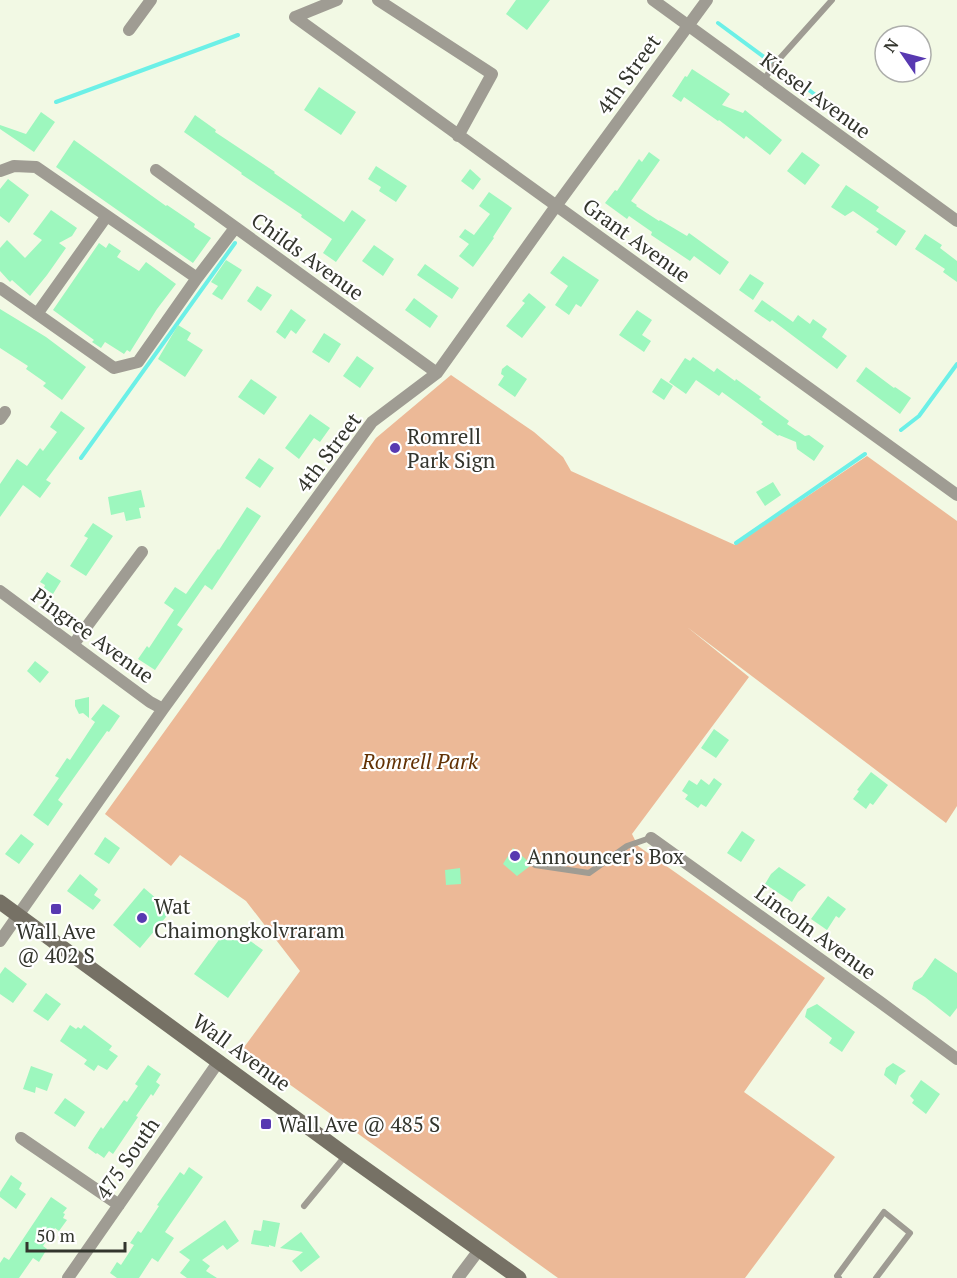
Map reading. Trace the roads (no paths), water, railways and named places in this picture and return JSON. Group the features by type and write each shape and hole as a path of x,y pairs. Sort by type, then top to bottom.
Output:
{"main road":[{"name":"Wall Avenue","path":"0,902 346,1155 519,1278"}],"street":[{"path":"129,30 151,0"},
{"name":"Grant Avenue","path":"337,0 295,17 957,495"},
{"path":"378,0 492,74 458,136"},
{"name":"Kiesel Avenue","path":"653,0 955,216"},
{"name":"4th Street","path":"0,941 163,709 372,422 437,373 707,0"},
{"path":"0,171 14,166 36,167 197,278"},
{"name":"Childs Avenue","path":"156,170 437,373"},
{"path":"37,314 106,217"},
{"path":"0,288 114,368 138,362 197,278 236,228"},
{"path":"73,645 142,552"},
{"name":"Pingree Avenue","path":"0,591 150,702 163,709"},
{"name":"Lincoln Avenue","path":"651,838 957,1059"},
{"name":"475 South","path":"68,1278 219,1061"},
{"path":"21,1138 118,1205"},
{"path":"458,1278 479,1250"}],"lane":[{"path":"763,80 832,0"},
{"path":"535,865 589,873 627,846 651,838"},
{"path":"304,1206 346,1155"},
{"path":"839,1278 837,1276 885,1212 910,1233 876,1278"}],"waterway":[{"path":"718,23 821,99"},
{"path":"56,102 238,35"},
{"path":"81,458 235,243"},
{"path":"901,430 919,416 957,364"},
{"path":"736,543 865,454"}],"place":[{"name":"Romrell Park Sign","path":"395,448"},
{"name":"Announcer's Box","path":"515,856"},
{"name":"Wall Ave @ 402 S","path":"56,909"},
{"name":"Wat Chaimongkolvraram","path":"142,918"},
{"name":"Wall Ave @ 485 S","path":"266,1124"}],"park label":[{"name":"Romrell Park","path":"420,761"}]}
